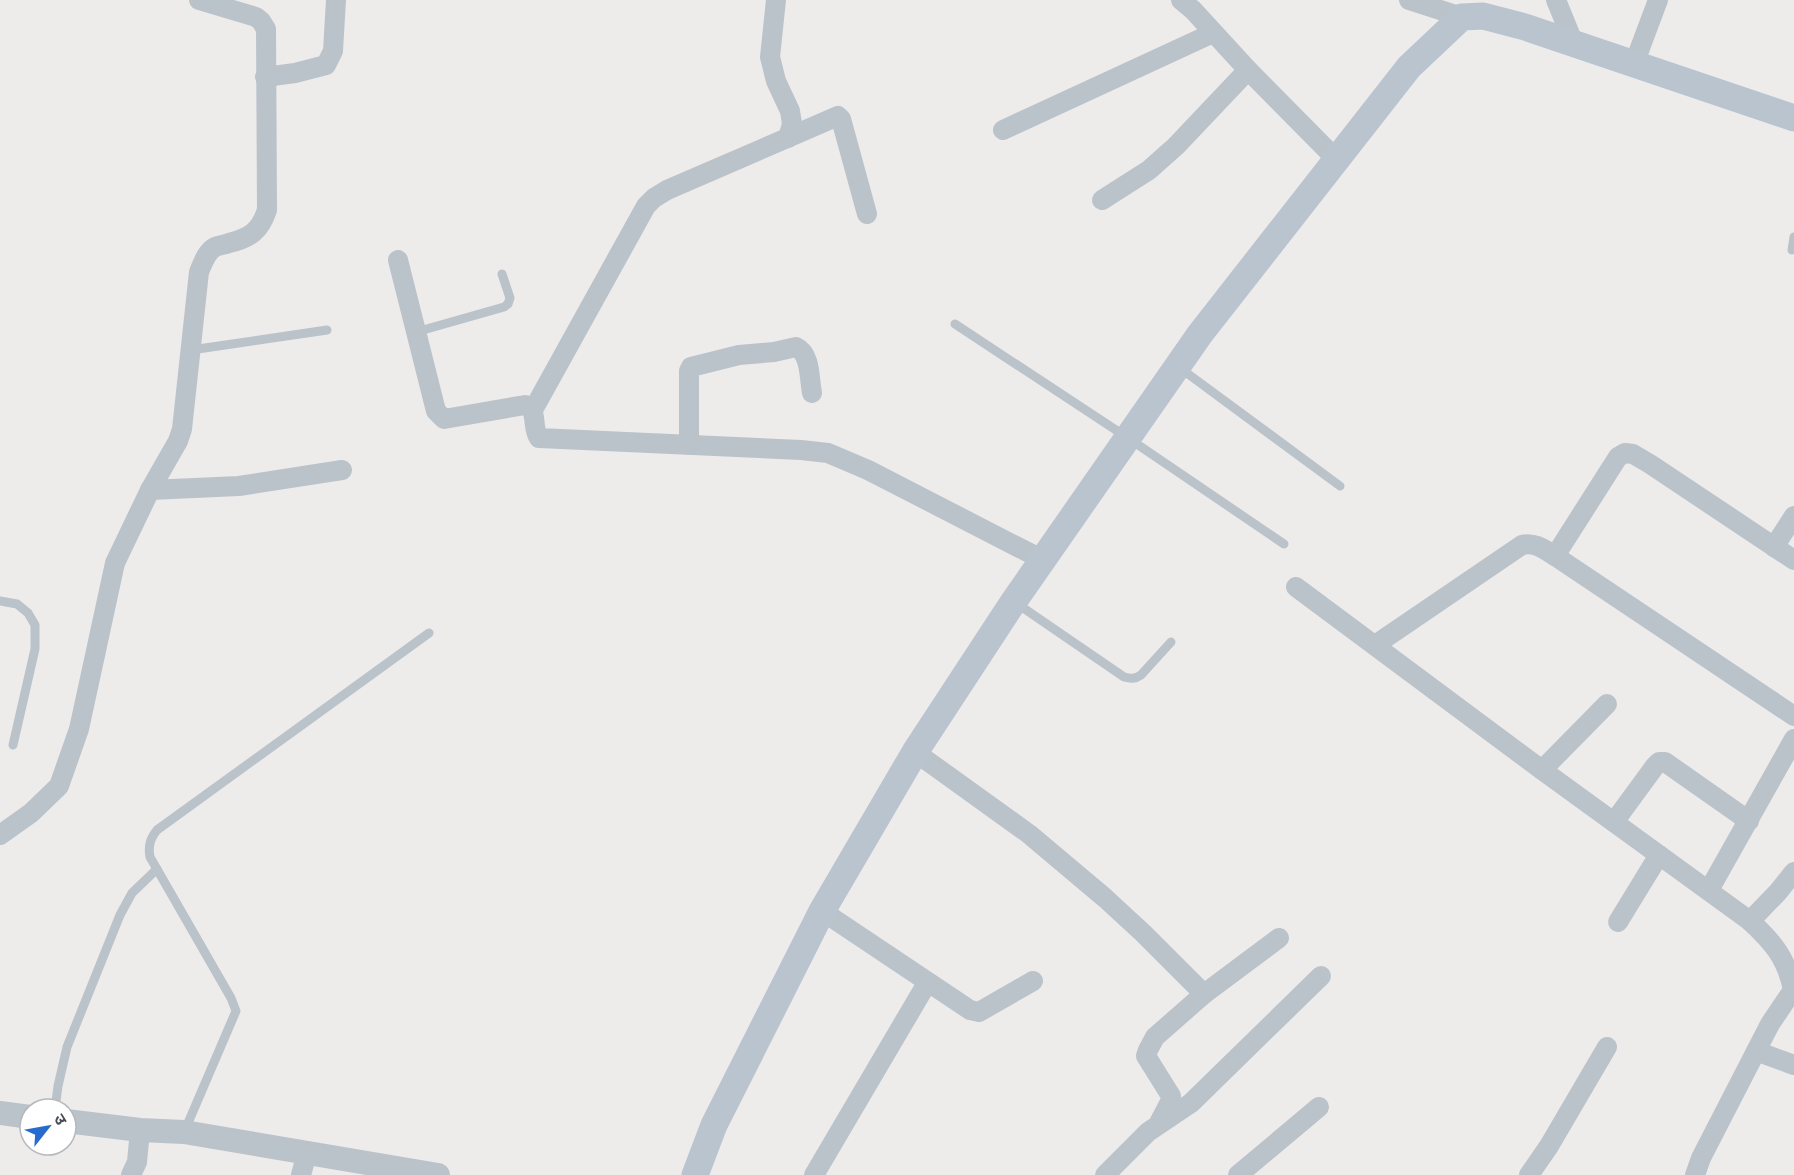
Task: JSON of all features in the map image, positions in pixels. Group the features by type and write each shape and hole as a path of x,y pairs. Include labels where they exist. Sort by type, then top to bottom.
{"main road":[{"path":"695,1175 714,1125 822,911 915,752 1014,601 1200,334 1408,67 1462,17 1483,16 1525,27 1794,118"}],"street":[{"path":"0,835 31,813 59,786 79,729 115,563 182,429 199,272 203,261 215,247 243,240 252,234 264,221 267,210 266,29 256,17 199,0"},
{"path":"265,77 295,73 326,65 333,51 336,0"},
{"path":"776,0 770,57 776,81 790,111 792,124 788,138"},
{"path":"1182,0 1336,159"},
{"path":"1409,0 1462,17"},
{"path":"1556,0 1574,44"},
{"path":"1634,64 1658,0"},
{"path":"1003,130 1213,33"},
{"path":"1102,200 1149,170 1176,146 1248,70"},
{"path":"867,214 841,119 838,116 667,190 654,198 645,206 533,410 534,430 539,438 828,453 868,470 1043,560"},
{"path":"398,260 436,411 444,419 525,405 533,410"},
{"path":"689,445 691,367 738,355 774,352 796,347 803,352 806,359 812,393"},
{"path":"1555,556 1618,457 1625,453 1633,454 1650,464 1794,560"},
{"path":"150,490 239,486 342,470"},
{"path":"1774,547 1794,516"},
{"path":"1375,645 1528,543 1537,545 1555,556 1794,716"},
{"path":"1296,587 1750,921 1768,938 1782,957 1790,974 1793,990 1755,1051 1701,1158 1695,1175"},
{"path":"1542,770 1607,704"},
{"path":"1709,890 1794,739"},
{"path":"915,752 1029,834 1128,919 1204,994"},
{"path":"1614,822 1659,762 1665,762 1749,821"},
{"path":"1617,922 1659,855"},
{"path":"1750,921 1794,872"},
{"path":"822,911 970,1010 979,1012 1033,981"},
{"path":"1159,1123 1171,1096 1146,1056 1155,1037 1204,994 1279,938"},
{"path":"1105,1175 1159,1123 1191,1103 1321,976"},
{"path":"814,1175 927,983"},
{"path":"1529,1175 1549,1146 1607,1047"},
{"path":"1755,1051 1794,1065"},
{"path":"1238,1175 1319,1107"},
{"path":"0,1113 18,1115"},
{"path":"78,1122 140,1130 184,1132 304,1164 438,1175"},
{"path":"130,1175 137,1162 140,1130"}],"lane":[{"path":"1792,250 1794,237"},
{"path":"416,332 504,307 510,298 502,274"},
{"path":"955,324 1284,544"},
{"path":"191,350 327,330"},
{"path":"1178,366 1340,486"},
{"path":"0,601 17,604 28,613 35,625 35,649 13,745"},
{"path":"1014,601 1124,677 1136,678 1141,675 1171,642"},
{"path":"184,1132 236,1011 231,998 150,857 148,848 151,837 157,830 429,633"},
{"path":"57,1097 67,1047 120,915 132,893 157,869"}]}
